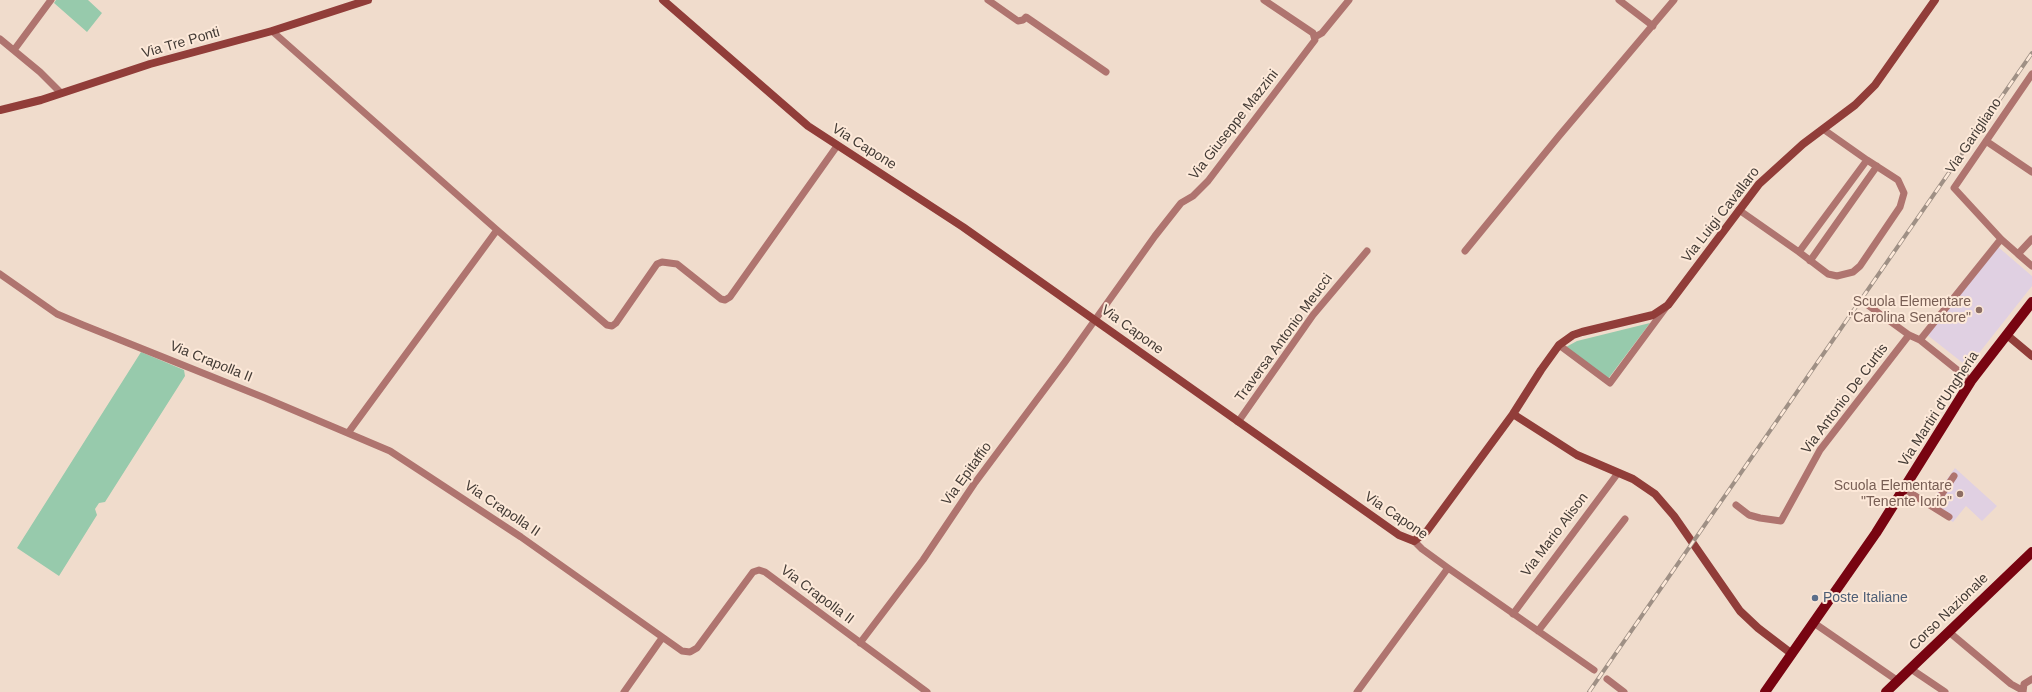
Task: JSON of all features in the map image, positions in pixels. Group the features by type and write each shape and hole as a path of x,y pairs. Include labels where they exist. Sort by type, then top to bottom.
{"main road":[{"name":"Via Martiri d'Ungheria","path":"1764,692 1814,623 1904,490 1971,381 2032,302"},
{"name":"Corso Nazionale","path":"1886,692 2030,557"}],"street":[{"path":"14,50 51,0"},
{"name":"Via Tre Ponti","path":"0,110 41,100 150,64 272,31 368,0"},
{"name":"Via Capone","path":"663,0 798,118 837,146 940,211 1399,535 1414,541 1422,549 1448,568 1594,670"},
{"path":"988,0 1018,21 1023,20 1026,17 1106,72"},
{"path":"1264,0 1315,37"},
{"name":"Via Giuseppe Mazzini","path":"1096,320 1173,212 1181,202 1193,196 1208,181 1315,40 1315,37 1322,33 1349,0"},
{"path":"1619,0 1653,26"},
{"path":"1465,251 1559,136 1674,0"},
{"name":"Via Luigi Cavallaro","path":"1414,541 1427,531 1513,414 1559,345 1573,335 1653,315 1668,305 1739,210 1767,177 1823,129 1855,105 1875,85 1935,0"},
{"path":"272,31 607,325 612,326 616,323 658,264 662,262 677,264 721,299 726,300 730,297 837,146"},
{"path":"0,39 40,72 61,93"},
{"name":"Via Garigliano","path":"2001,239 1954,188 1986,141 2029,86 2032,74"},
{"path":"1739,210 1828,274 1837,276 1849,274 1860,266 1903,201 1902,186 1898,180 1823,129"},
{"path":"1986,141 2032,172"},
{"path":"1799,252 1867,160"},
{"path":"1810,261 1877,166"},
{"path":"348,433 497,230"},
{"path":"1920,340 2001,239 2032,266"},
{"path":"2018,254 2032,239"},
{"name":"Traversa Antonio Meucci","path":"1238,422 1314,315 1367,252"},
{"name":"Via Crapolla II","path":"0,274 52,310 76,322 390,451 521,536 682,651 690,652 697,648 753,572 759,570 764,572 927,692"},
{"path":"1559,345 1610,383 1668,305"},
{"path":"1869,306 1909,335 1920,340 1971,381"},
{"name":"Via Epitaffio","path":"860,643 923,560 974,484 1096,320"},
{"name":"Via Antonio De Curtis","path":"1736,505 1749,515 1782,521 1820,450 1909,335"},
{"path":"2007,335 2032,356"},
{"path":"1513,414 1577,456 1632,479 1655,494 1668,508 1746,618 1792,654"},
{"name":"Via Mario Alison","path":"1513,614 1618,473"},
{"path":"1933,507 1954,476"},
{"path":"1904,490 1949,517"},
{"path":"1538,631 1624,519"},
{"path":"1357,692 1448,568"},
{"path":"1814,623 1898,681"},
{"path":"1949,632 2011,684 2023,691 2026,681 2032,679"},
{"path":"624,692 662,638"},
{"path":"1911,669 1945,692"},
{"path":"1607,679 1624,692"}],"shaded area":[{"name":"Scuola Elementare \"Carolina Senatore\"","path":"1997,246 2032,276 2032,286 1968,367 1926,334"},
{"name":"Scuola Elementare \"Tenente Iorio\"","path":"1955,468 1997,506 1982,521 1966,506 1953,522 1911,497 1930,503"}],"green space":[{"path":"56,0 88,0 102,13 87,32 54,3"},
{"path":"1650,323 1608,379 1566,347 1577,341"},
{"path":"141,352 184,370 185,376 105,502 99,503 95,509 97,515 59,576 17,548"}],"railway":[{"path":"1589,692 2032,53"}],"place":[{"name":"Scuola Elementare \"Carolina Senatore\"","path":"1979,310"},
{"name":"Scuola Elementare \"Tenente Iorio\"","path":"1960,494"},
{"name":"Poste Italiane","path":"1815,598"}]}
